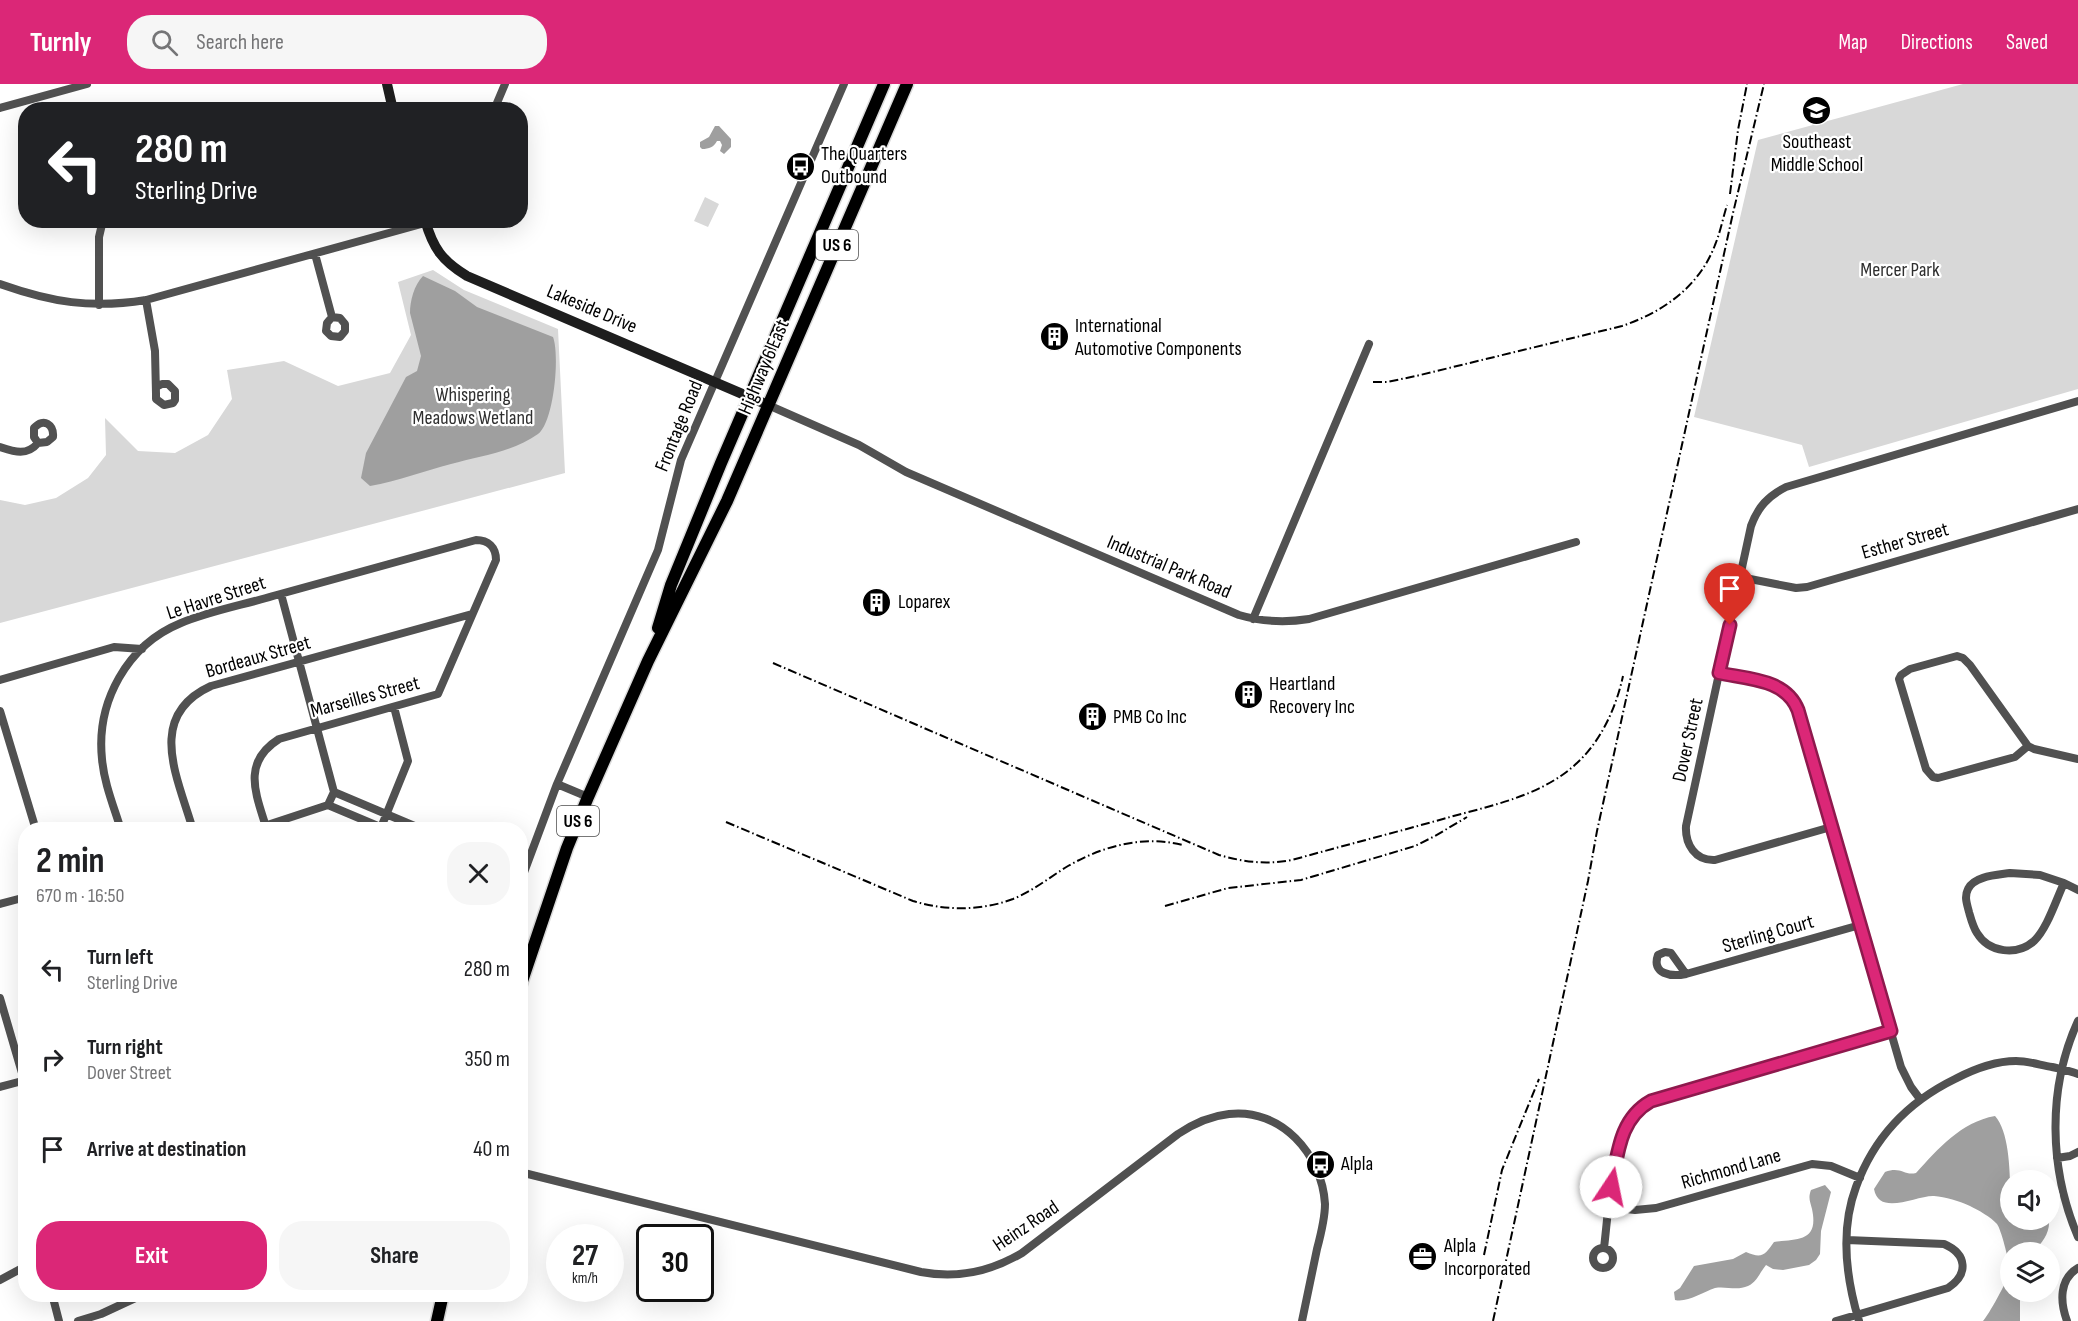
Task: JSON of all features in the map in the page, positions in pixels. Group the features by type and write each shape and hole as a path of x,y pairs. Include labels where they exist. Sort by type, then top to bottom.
{"main road":[{"name":"Highway 6 East","path":"648,661 671,585 884,84"},
{"name":"Highway 6 East","path":"528,963 563,858 588,797 648,661 727,501 907,84"},
{"path":"437,1321 441,1302"}],"street":[{"path":"22,102 87,84"},
{"path":"387,84 391,102"},
{"path":"497,102 505,84"},
{"name":"Frontage Road","path":"528,857 557,784 658,550 681,460 844,84"},
{"path":"0,108 18,103"},
{"path":"99,305 99,237 101,228"},
{"path":"0,284 56,301 99,305 146,300 404,228"},
{"name":"Lakeside Drive","path":"427,228 436,250 455,269 467,276 768,405"},
{"path":"315,254 333,317"},
{"path":"146,300 155,351 156,387"},
{"path":"1253,619 1370,344"},
{"name":"Dover Street","path":"1831,827 1715,860 1705,859 1692,850 1687,838 1686,826 1754,517 1763,503 1777,491 1786,487 2078,401"},
{"name":"Industrial Park Road","path":"768,405 860,445 906,472 1253,619 1277,622 1309,619 1576,542"},
{"path":"0,447 24,453 30,451 38,443"},
{"name":"Esther Street","path":"1740,577 1796,588 1807,587 2078,509"},
{"name":"Le Havre Street","path":"119,822 102,759 102,730 108,701 117,680 132,658 162,633 181,623 476,540 487,542 492,546"},
{"name":"Marseilles Street","path":"265,822 254,783 255,769 260,756 271,744 279,739 438,694 496,560 492,546"},
{"path":"281,594 334,792 328,805"},
{"name":"Bordeaux Street","path":"191,822 171,754 170,737 178,713 194,694 211,686 472,614"},
{"path":"0,680 114,647 142,649"},
{"path":"2028,746 2015,757 1938,778 1933,777 1926,769 1922,758 1900,686 1901,675 1910,669 1951,657 1963,658 2028,746 2078,759"},
{"path":"1719,673 1777,686 1795,701 1905,1078 1920,1099"},
{"path":"384,822 408,761 394,707"},
{"path":"0,711 34,822"},
{"path":"557,784 588,797"},
{"path":"334,792 405,822"},
{"path":"280,822 328,805 366,822"},
{"path":"2064,884 2041,933 2029,944 2015,950 2005,951 1990,946 1978,935 1966,901 1968,889 1976,881 1995,875 2025,873 2040,875 2064,884 2078,890"},
{"path":"0,904 18,899"},
{"name":"Sterling Court","path":"1686,974 1860,925"},
{"path":"0,998 18,1057"},
{"path":"2078,1021 2062,1069 2055,1114 2057,1158 2066,1206 2078,1237"},
{"path":"1604,1248 1622,1134 1632,1116 1645,1104 1662,1097 1891,1031"},
{"path":"1858,1318 1848,1276 1847,1240 1851,1203 1872,1154 1890,1127 1920,1099 1962,1075 1987,1065 2001,1062 2029,1062 2078,1074"},
{"path":"0,1087 18,1082"},
{"name":"Heinz Road","path":"528,1174 921,1272 938,1275 965,1275 994,1267 1022,1253 1191,1126 1230,1113 1251,1115 1272,1121 1294,1137 1310,1154 1320,1177 1324,1200 1324,1220 1302,1321"},
{"path":"2057,1158 2078,1152"},
{"name":"Richmond Lane","path":"1609,1207 1635,1210 1656,1208 1812,1164 1831,1166 1860,1178"},
{"path":"1836,1321 1858,1318 1948,1288 1959,1278 1963,1266 1957,1252 1944,1244 1847,1240"},
{"path":"2067,1321 2064,1285 2071,1273 2078,1269"},
{"path":"0,1280 18,1270"},
{"path":"53,1302 59,1321"},
{"path":"78,1321 101,1314 127,1302"}],"green space":[{"name":"Mercer Park","path":"1963,84 2078,84 2078,389 1809,467 1802,445 1694,417 1758,140"},
{"path":"705,197 719,204 708,227 694,221"},
{"name":"Whispering Meadows Wetland","path":"433,270 464,290 558,329 565,473 0,623 0,500 25,505 56,498 88,478 106,455 105,418 138,451 175,453 208,435 232,399 227,370 284,361 338,386 390,373 411,335 398,282"}],"shaded area":[{"path":"715,126 719,126 731,139 731,147 724,154 720,151 722,145 720,141 709,148 700,147 700,142 709,137"},
{"path":"423,276 455,291 477,307 553,337 556,372 552,403 544,427 538,434 518,445 496,453 370,486 361,478 366,453 406,377 417,371 421,356 410,313 413,293"},
{"path":"1995,1116 2001,1125 2008,1151 2009,1170 2000,1170 2000,1230 2048,1230 2042,1242 2004,1242 1999,1227 1994,1221 1962,1202 1934,1196 1891,1203 1883,1202 1877,1197 1874,1189 1885,1172 1899,1170 1916,1173 1951,1138 1971,1124"},
{"path":"1825,1185 1831,1192 1821,1231 1820,1254 1816,1260 1809,1265 1783,1270 1773,1269 1766,1265 1748,1286 1715,1288 1690,1299 1675,1300 1674,1292 1680,1288 1694,1266 1733,1259 1746,1252 1760,1255 1774,1242 1805,1237 1812,1228 1811,1190"},
{"path":"2000,1294 2000,1302 2020,1302 2020,1321 1983,1321"}],"railway":[{"path":"1730,194 1738,130 1747,84"},
{"path":"1493,1321 1597,831 1733,213 1764,84"},
{"path":"1373,382 1387,382 1416,376 1622,326 1652,313 1678,296 1699,273 1715,245 1727,205"},
{"path":"773,663 1219,855 1264,862 1292,860 1478,810 1513,799 1547,784 1563,775 1593,745 1612,712 1623,676"},
{"path":"1165,906 1228,888 1301,880 1415,846 1467,817"},
{"path":"726,822 913,901 951,908 976,908 1013,899 1081,859 1109,848 1153,841 1183,845"},
{"path":"1484,1255 1502,1170 1539,1079"}],"place":[{"name":"Southeast Middle School","path":"1817,111"},
{"name":"The Quarters Outbound","path":"800,166"},
{"name":"International Automotive Components","path":"1054,337"},
{"name":"Loparex","path":"877,602"},
{"name":"Heartland Recovery Inc","path":"1248,695"},
{"name":"PMB Co Inc","path":"1092,717"},
{"name":"Alpla","path":"1320,1164"},
{"name":"Alpla Incorporated","path":"1423,1257"}],"route":[{"path":"1611,1187 1622,1134 1632,1116 1645,1104 1662,1097 1891,1031 1795,701 1783,689 1769,683 1719,673 1730,625"}]}
